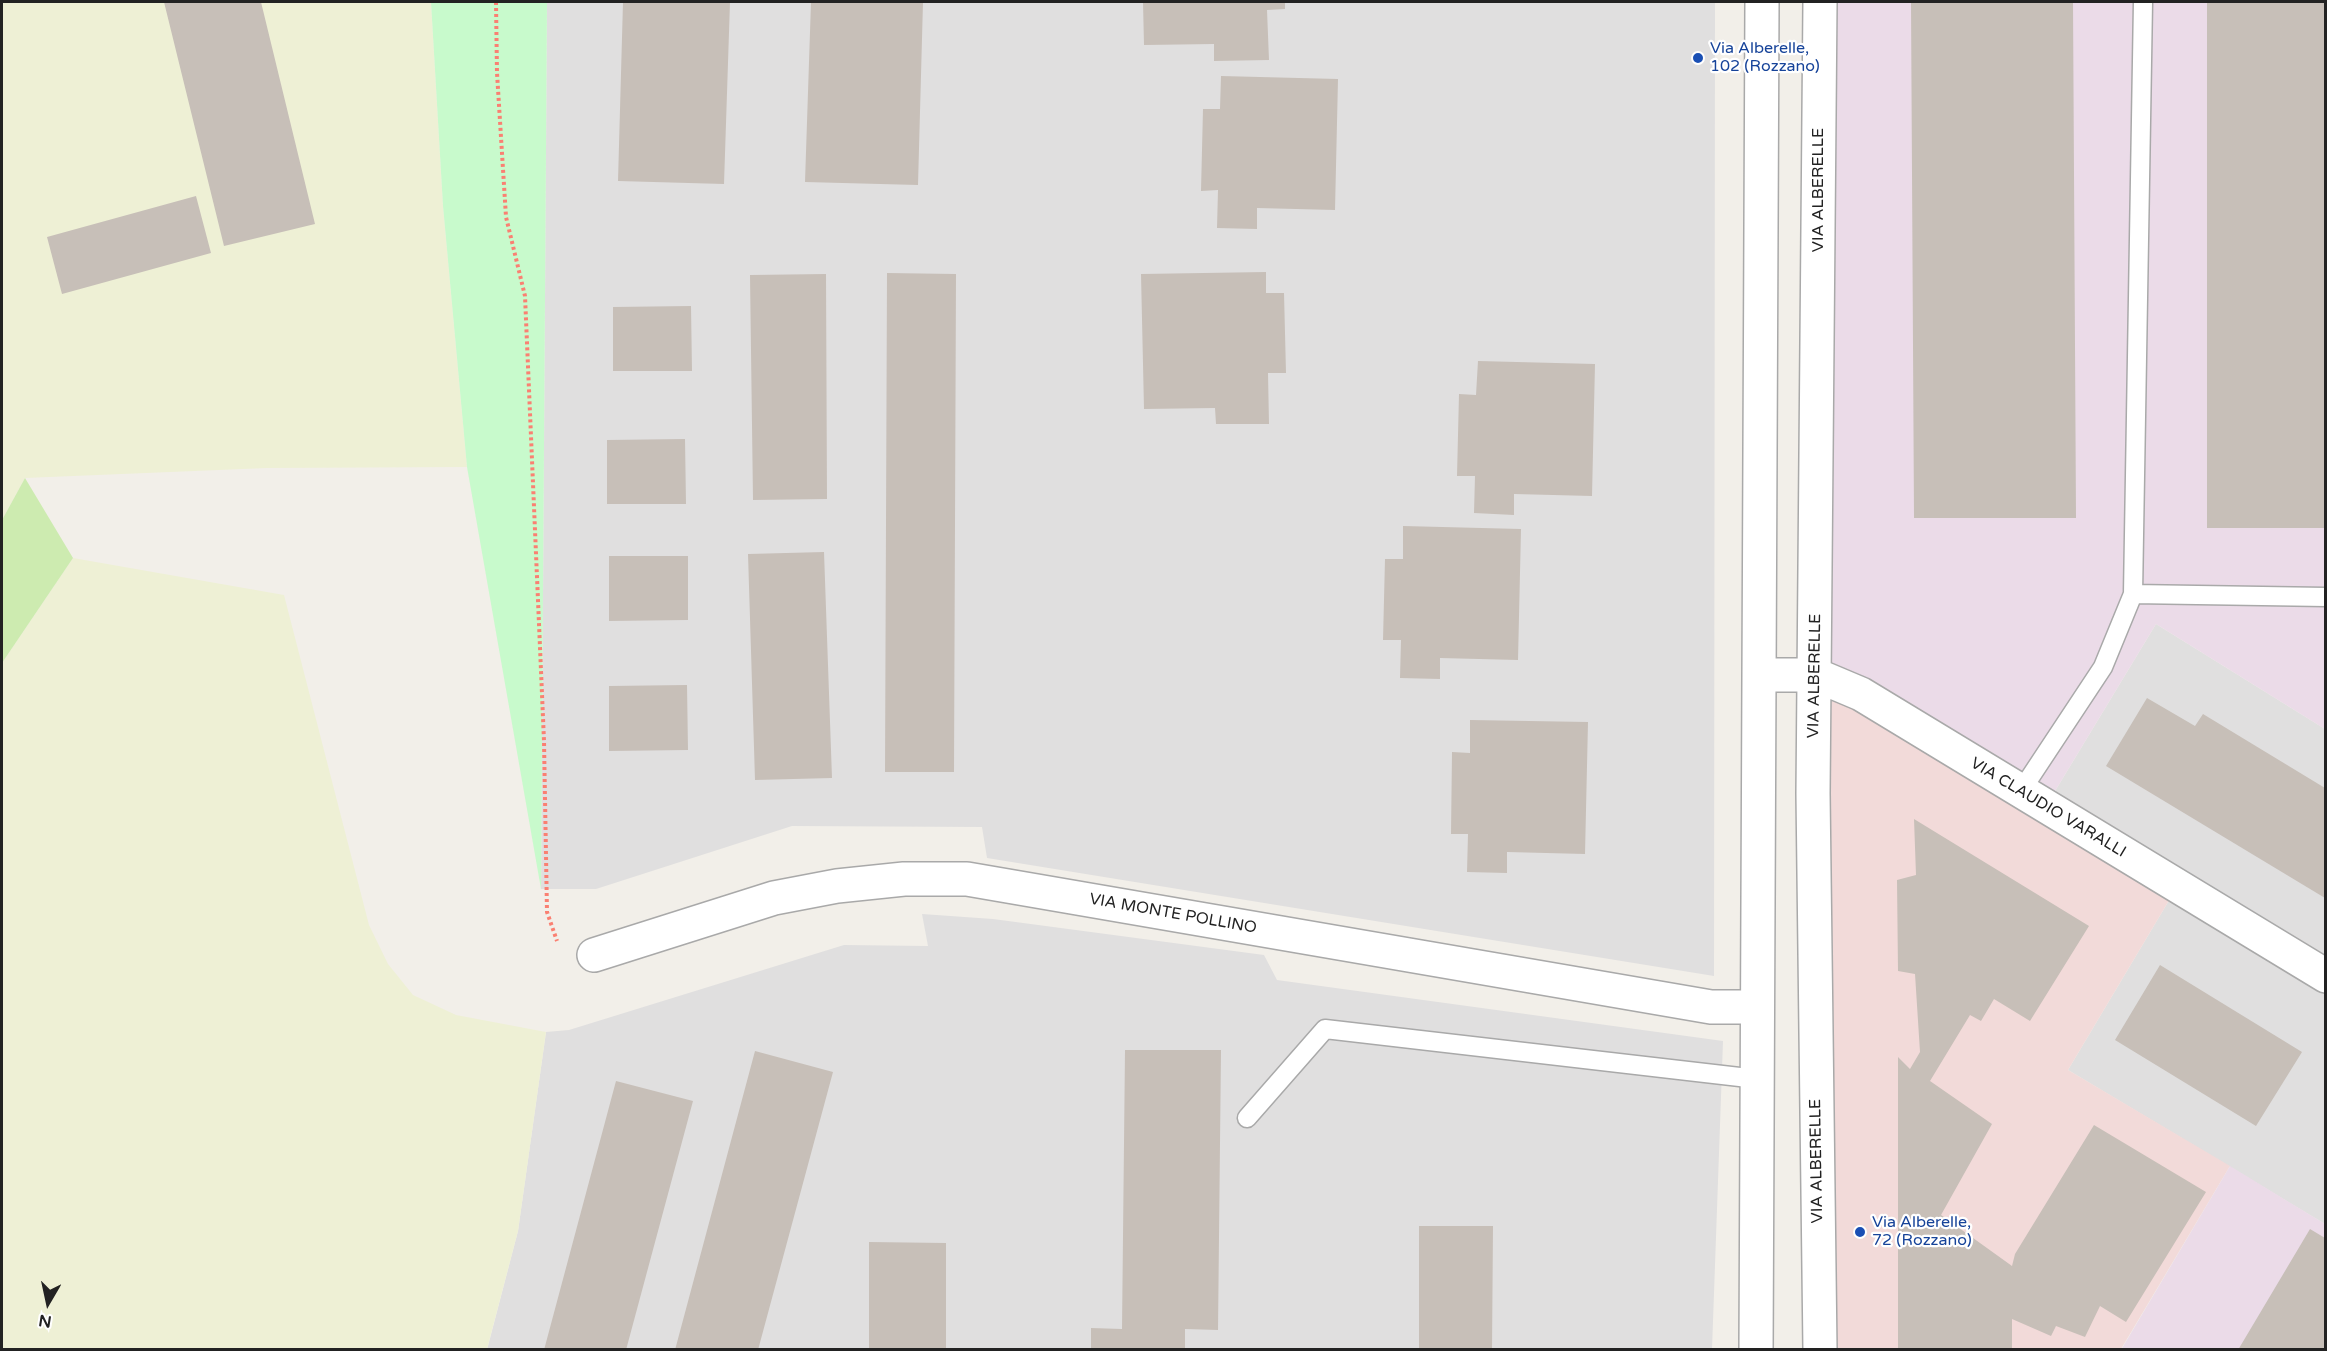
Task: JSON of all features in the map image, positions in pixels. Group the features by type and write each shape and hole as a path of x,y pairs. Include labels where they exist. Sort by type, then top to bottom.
{"street":[{"path":"1756,1350 1762,2"},
{"name":"VIA ALBERELLE","path":"1820,2 1816,675 1813,794 1820,1350"},
{"name":"VIA CLAUDIO VARALLI","path":"1759,675 1816,675 1860,694 2325,976"},
{"name":"VIA MONTE POLLINO","path":"594,955 774,898 837,886 893,880 967,879 1711,1007 1757,1007"}],"lane":[{"path":"2020,791 2103,667 2133,594 2143,2"},
{"path":"2133,594 2325,597"},
{"path":"1247,1118 1325,1029 1757,1078"}],"path":[{"path":"496,2 497,73 506,217 525,296 544,741 547,912 556,940 594,955"}],"shaded area":[{"path":"547,2 1715,2 1714,976 987,858 982,827 792,826 596,889 541,889"},
{"path":"1820,2 2325,2 2325,729 2156,624 2046,806 1816,675"},
{"path":"2156,624 2325,729 2325,1224 2068,1070 2177,887 2046,806"},
{"path":"1816,675 2177,887 2068,1070 2230,1166 2121,1349 1820,1349"},
{"path":"922,914 993,919 1264,955 1277,980 1723,1041 1712,1349 487,1350 518,1231 546,1032 569,1030 844,945 928,946"},
{"path":"2230,1166 2325,1224 2325,1349 2121,1350"}],"green space":[{"path":"2,2 431,2 443,206 467,467 267,468 25,478 2,520"},
{"path":"431,2 547,2 541,889 467,467 443,206"},
{"path":"25,478 73,558 2,663 2,520"},
{"path":"73,558 284,595 369,925 388,964 413,995 456,1015 546,1032 518,1231 487,1349 2,1350 2,663"}],"building":[{"path":"164,2 261,2 315,224 224,246"},
{"path":"623,2 730,2 724,184 618,181"},
{"path":"811,2 923,2 918,185 805,182"},
{"path":"1143,2 1285,2 1285,9 1267,10 1269,60 1214,61 1214,44 1144,45"},
{"path":"1911,2 2073,2 2076,518 1914,518"},
{"path":"2207,2 2325,2 2325,528 2207,528"},
{"path":"1221,76 1338,79 1335,210 1257,208 1257,229 1217,228 1218,190 1201,191 1203,109 1220,109"},
{"path":"196,196 211,253 62,294 47,237"},
{"path":"1266,272 1266,293 1284,293 1286,373 1268,373 1269,424 1216,424 1215,408 1144,409 1141,274"},
{"path":"887,273 956,274 954,772 885,772"},
{"path":"826,274 827,499 753,500 750,275"},
{"path":"691,306 692,371 613,371 613,307"},
{"path":"1478,361 1595,364 1592,496 1514,494 1514,515 1474,513 1475,476 1457,476 1459,394 1476,395"},
{"path":"685,439 686,504 607,504 607,440"},
{"path":"1403,526 1521,529 1518,660 1440,658 1440,679 1400,678 1401,640 1383,640 1385,559 1403,559"},
{"path":"824,552 832,778 755,780 748,554"},
{"path":"609,556 688,556 688,620 609,621"},
{"path":"687,685 688,750 609,751 609,686"},
{"path":"2147,698 2195,726 2203,714 2325,788 2325,898 2106,766"},
{"path":"1470,720 1588,722 1585,854 1507,852 1507,873 1467,872 1468,834 1451,834 1452,752 1470,753"},
{"path":"1914,819 2089,926 2030,1021 1994,999 1981,1021 1970,1015 1930,1081 1992,1124 1941,1215 2012,1266 2015,1254 2094,1125 2206,1192 2126,1322 2100,1306 2085,1337 2056,1326 2051,1336 2012,1319 2012,1350 1898,1350 1898,1057 1910,1069 1920,1052 1915,974 1898,971 1897,880 1916,875"},
{"path":"2160,965 2302,1052 2256,1126 2115,1040"},
{"path":"1125,1050 1221,1050 1218,1330 1185,1329 1185,1350 1091,1350 1091,1328 1122,1329"},
{"path":"755,1051 833,1072 758,1350 675,1350"},
{"path":"616,1081 693,1101 626,1350 544,1350"},
{"path":"1419,1226 1493,1226 1492,1350 1419,1350"},
{"path":"2310,1229 2325,1238 2325,1350 2238,1350"},
{"path":"869,1242 946,1243 946,1350 869,1350"}],"place":[{"name":"Via Alberelle, 102 (Rozzano)","path":"1698,58"},
{"name":"Via Alberelle, 72 (Rozzano)","path":"1860,1232"}]}
